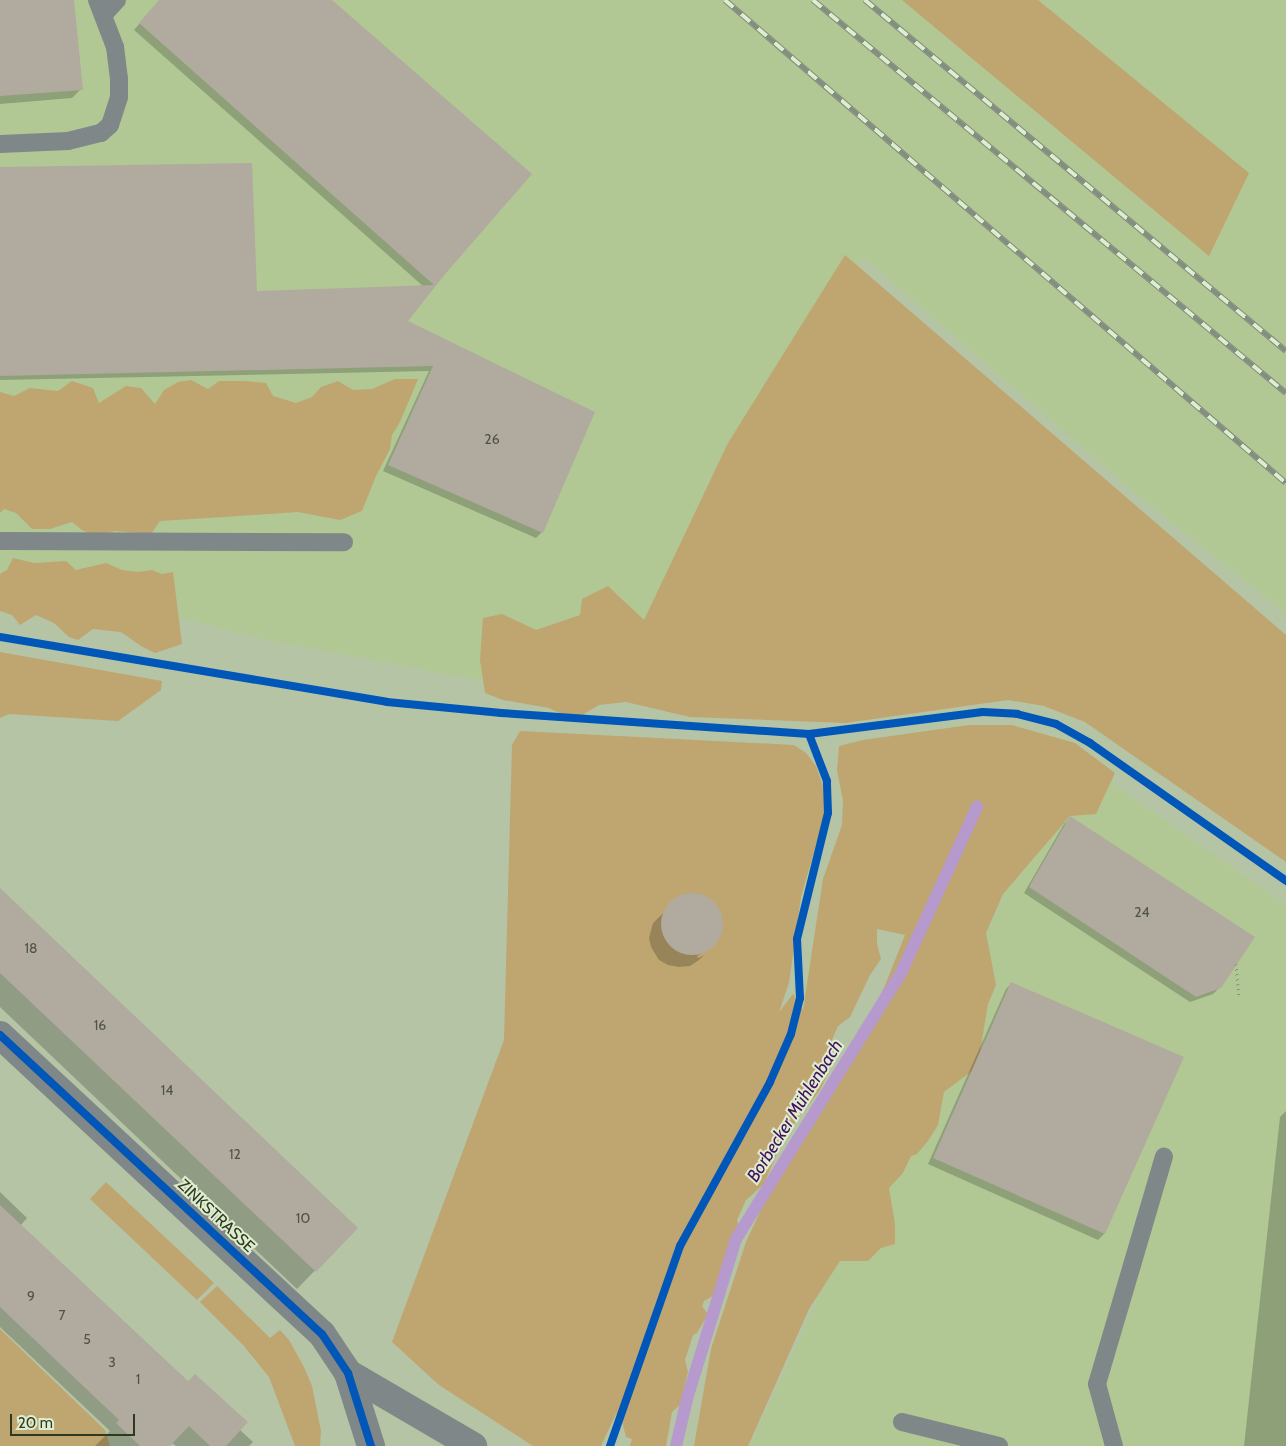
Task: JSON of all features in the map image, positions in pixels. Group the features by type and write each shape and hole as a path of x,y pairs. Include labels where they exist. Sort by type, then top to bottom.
{"street":[{"name":"ZINKSTRASSE","path":"0,1035 322,1334 348,1373 371,1446"},
{"name":"ZINKSTRASSE","path":"348,1373 473,1446"}],"lane":[{"path":"0,144 77,140 101,132 110,124 119,97 119,79 115,47 100,7 117,0"},
{"path":"0,541 344,542"},
{"path":"1114,1446 1097,1384 1164,1157"},
{"path":"902,1422 999,1446"}],"path":[{"path":"610,1446 680,1246 770,1082 791,1034 800,998 797,939 828,814 827,781 809,734"},
{"path":"1236,964 1239,996"}],"shaded area":[{"path":"0,0 1286,0 1286,614 1138,496 863,257 816,357 636,681 493,683 271,641 126,604 0,588"},
{"path":"902,0 1038,0 1249,173 1209,256"},
{"path":"845,255 1286,635 1286,862 1085,722 1044,706 1008,700 845,723 690,717 626,702 599,705 574,720 549,708 503,700 485,693 480,660 483,618 502,614 536,630 580,615 582,599 608,586 644,620 728,443"},
{"path":"395,379 418,379 400,422 392,435 390,449 376,476 362,511 340,520 298,512 160,521 151,534 115,531 96,536 82,530 72,522 50,529 32,529 16,513 4,509 0,513 0,392 14,396 30,388 58,391 72,381 93,388 99,403 126,386 141,388 155,404 164,390 178,382 191,380 208,389 219,381 244,381 266,383 273,396 296,403 312,397 321,387 338,381 353,390 372,389"},
{"path":"13,558 34,563 66,561 76,570 106,563 122,570 138,572 152,570 162,574 173,572 182,644 155,653 121,632 93,629 78,640 69,637 54,623 36,615 20,625 12,615 0,611 0,574 7,570"},
{"path":"0,652 162,681 161,690 118,721 9,714 0,718"},
{"path":"969,725 1012,725 1075,743 1115,773 1096,814 1070,816 1003,894 986,933 996,985 988,1004 980,1052 972,1071 944,1092 938,1125 917,1154 911,1156 903,1173 889,1188 895,1224 895,1244 881,1248 868,1261 840,1261 809,1309 748,1446 694,1446 711,1349 746,1242 766,1199 812,1123 884,988 905,935 877,929 877,944 881,959 870,975 850,1017 838,1026 826,1053 828,1073 820,1090 784,1137 764,1184 746,1200 737,1220 741,1231 735,1261 716,1294 704,1301 702,1306 708,1314 697,1333 693,1335 685,1360 688,1372 680,1405 672,1412 666,1446 630,1446 632,1439 626,1437 621,1417 616,1414 601,1446 533,1446 439,1385 392,1342 504,1040 512,745 520,731 794,745 806,753 816,766 823,786 825,814 801,897 789,983 779,1012 793,994 803,1010 823,879 842,825 843,801 837,770 839,746 863,740"},
{"path":"1069,753 1286,905 1286,1446 750,1446"},
{"path":"106,1182 214,1283 197,1300 90,1199"},
{"path":"217,1286 270,1338 280,1330 289,1340 312,1386 321,1431 320,1446 295,1446 269,1377 243,1345 200,1302"},
{"path":"0,1329 105,1430 110,1446 0,1446"}],"building":[{"path":"0,0 74,0 83,90 0,96"},
{"path":"159,0 332,0 532,174 446,273 408,321 595,412 543,533 388,465 433,366 0,376 0,167 252,163 257,291 434,285 139,23"},
{"path":"1070,816 1255,937 1221,988 1196,997 1029,887"},
{"path":"0,888 358,1228 316,1272 0,973"},
{"path":"686,893 698,893 714,902 721,912 723,924 721,936 714,946 698,955 686,955 675,950 666,941 661,930 661,918 666,907 675,898"},
{"path":"1011,982 1184,1057 1105,1234 933,1158"},
{"path":"0,1205 188,1381 195,1374 248,1422 226,1446 210,1446 189,1426 170,1446 140,1446 116,1423 119,1420 0,1307"}],"waterway":[{"name":"Borbecker Mühlenbach","path":"676,1446 687,1399 736,1239 901,973 977,807"}],"railway":[{"path":"725,0 1286,483"},
{"path":"813,0 1286,393"},
{"path":"865,0 1286,351"}],"cycle path":[{"path":"0,637 387,702 501,713 809,734 983,712 1017,714 1056,724 1090,743 1286,881"},
{"path":"610,1446 680,1246 770,1082 791,1034 800,998 797,939 828,813 827,781 809,734"},
{"path":"0,1035 322,1334 348,1373 371,1446"}]}
